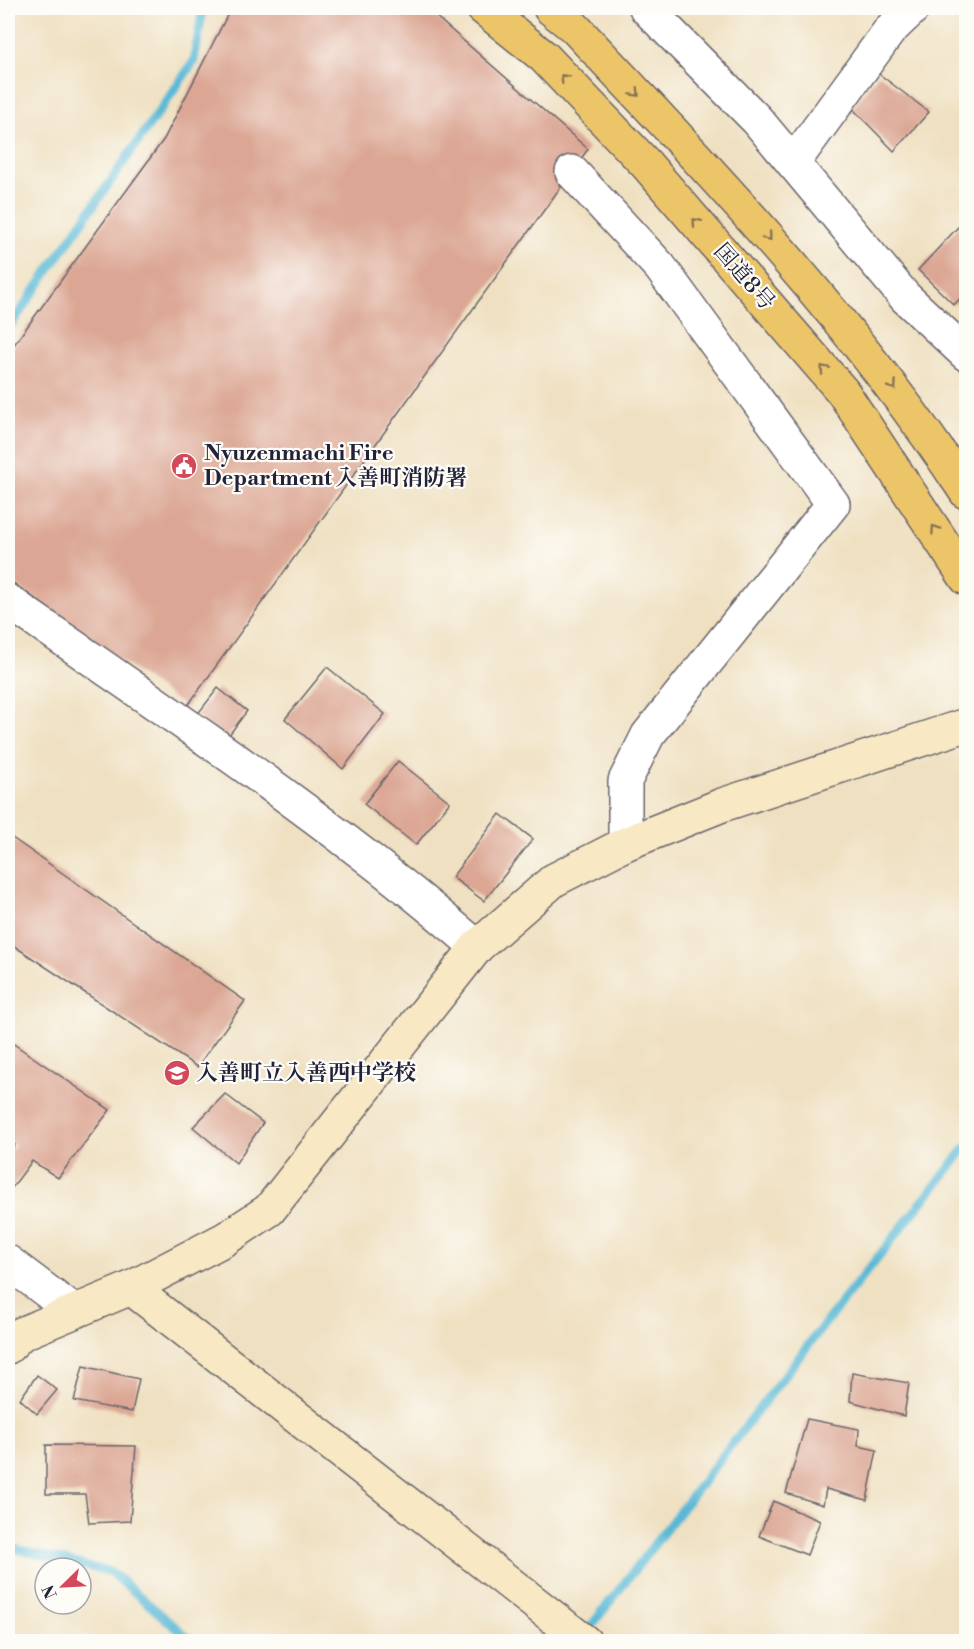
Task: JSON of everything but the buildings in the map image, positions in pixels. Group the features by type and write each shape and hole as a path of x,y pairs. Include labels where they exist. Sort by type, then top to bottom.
{"highway":[{"name":"国道8号","path":"483,8 544,57 646,164 843,392 966,578"},
{"name":"国道8号","path":"550,8 574,27 736,200 885,375 966,492"}],"street":[{"path":"646,8 757,120 905,297 966,354"},
{"path":"793,163 890,30 913,8"},
{"path":"572,172 660,267 833,504 648,735 625,781 625,844"},
{"path":"8,601 332,830 422,899 477,947"},
{"path":"8,1347 21,1334 132,1288 225,1239 269,1210 477,947 554,880 625,844 722,805 966,725"},
{"path":"8,1262 74,1311"},
{"path":"132,1288 585,1641"}],"waterway":[{"path":"8,329 194,61 203,8"},
{"path":"585,1634 826,1322 966,1147"},
{"path":"8,1547 111,1572 193,1642"}],"place":[{"name":"Nyuzenmachi Fire Department 入善町消防署","path":"184,466"},
{"name":"入善町立入善西中学校","path":"177,1073"}]}
